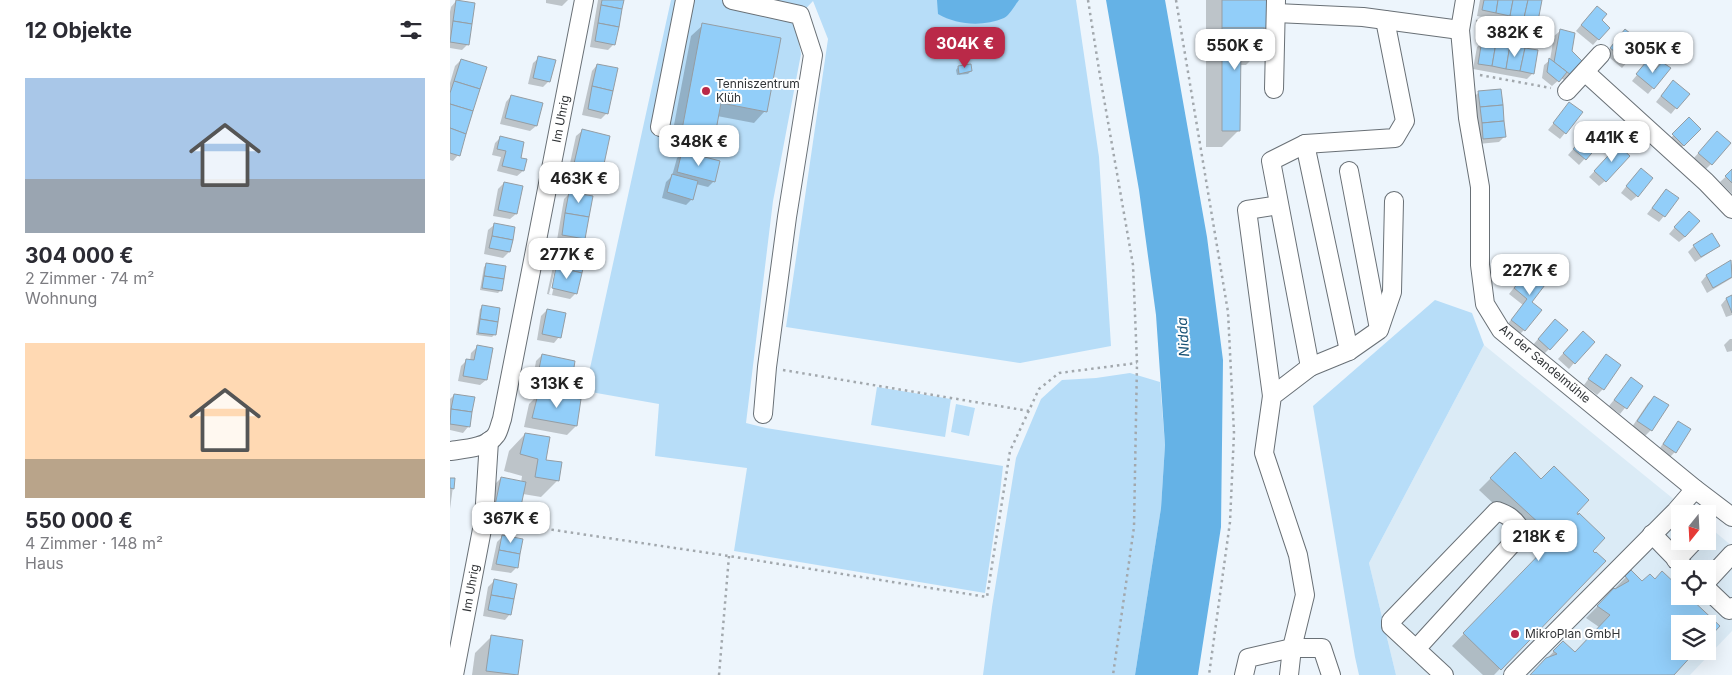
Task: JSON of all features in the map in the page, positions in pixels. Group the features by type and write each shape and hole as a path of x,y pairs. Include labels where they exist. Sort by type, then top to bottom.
{"street":[{"name":"Im Uhrig","path":"454,675 455,648 484,519 489,442 496,435 502,419 584,0"},
{"path":"660,126 685,0"},
{"path":"732,0 800,16 813,55 787,217 767,367 763,414"},
{"name":"An der Sandelmühle","path":"1465,0 1464,71 1468,118 1480,187 1480,265 1485,304 1500,330 1695,490 1732,517"},
{"path":"1274,88 1276,6 1363,8 1385,20 1464,25"},
{"path":"1310,367 1271,162 1305,144 1395,138 1405,121 1385,20"},
{"path":"1567,91 1601,54"},
{"path":"1585,72 1706,182 1732,209"},
{"path":"1305,144 1349,351"},
{"path":"1349,171 1379,330"},
{"path":"1272,396 1310,367 1349,351 1379,330 1392,292 1394,201"},
{"path":"1279,206 1247,210 1272,396 1264,452 1298,555 1305,596 1292,648 1289,675"},
{"path":"450,451 471,448 489,442"},
{"path":"1513,675 1695,490"},
{"path":"1417,648 1520,535 1521,530 1516,522 1506,514 1497,511 1391,621 1391,626 1444,675"},
{"path":"1652,534 1677,560"},
{"path":"1716,571 1732,554"},
{"path":"1716,598 1729,610 1732,607"},
{"path":"1244,675 1248,658 1292,648 1322,648 1331,675"}],"path":[{"path":"1088,0 1133,265 1138,362 1134,527 1113,675"},
{"path":"1176,0 1228,312 1234,434 1230,522 1209,675"},
{"path":"1464,25 1552,32"},
{"path":"1464,71 1567,91"},
{"path":"484,519 987,597 1010,451 1039,389 1059,373 1138,362"},
{"path":"767,367 1029,411"},
{"path":"719,675 730,556"}],"shaded area":[{"path":"671,0 1076,0 1099,157 1111,346 1020,363 786,327 828,39 813,1 795,20 801,54 773,201 746,423 766,428 1003,466 985,593 734,551 747,468 655,456 659,404 585,391"},
{"path":"1435,300 1472,313 1484,345 1369,563 1396,675 1359,675 1313,406"},
{"path":"1484,345 1681,505 1671,505 1671,550 1716,550 1716,533 1732,546 1732,631 1716,648 1716,615 1671,615 1671,660 1704,660 1690,675 1396,675 1369,563"},
{"path":"1130,373 1160,382 1165,445 1161,508 1135,675 983,675 1016,458 1041,399 1062,380"},
{"path":"877,387 951,399 945,437 871,425"},
{"path":"956,404 975,408 969,436 951,432"}],"water":[{"path":"937,0 1019,0 1004,18 988,23 970,24 953,21 938,14"},
{"name":"Nidda","path":"1106,0 1165,0 1207,237 1223,360 1221,527 1198,675 1135,675 1161,508 1165,445 1156,315 1139,190"}],"building":[{"path":"456,0 475,3 472,24 453,21"},
{"path":"602,0 624,0 622,9 601,5"},
{"path":"1222,0 1271,0 1270,28 1222,28"},
{"path":"1484,0 1498,0 1496,13 1482,10"},
{"path":"1498,0 1513,0 1510,16 1496,13"},
{"path":"1513,0 1528,0 1524,18 1510,16"},
{"path":"1528,0 1542,0 1538,21 1524,18"},
{"path":"601,5 622,9 619,27 598,23"},
{"path":"1597,6 1607,14 1602,20 1610,28 1599,40 1581,25"},
{"path":"453,21 472,24 469,45 450,42"},
{"path":"598,23 619,27 615,45 595,41"},
{"path":"702,23 781,38 767,112 721,103 714,141 681,135"},
{"path":"1222,28 1264,28 1264,48 1241,48 1240,131 1222,131"},
{"path":"1560,29 1575,33 1572,51 1584,63 1571,75 1554,62"},
{"path":"1625,29 1637,39 1631,45 1639,51 1629,63 1610,48"},
{"path":"1482,40 1496,43 1492,66 1478,64"},
{"path":"1496,43 1510,45 1506,69 1492,66"},
{"path":"1510,45 1525,48 1520,71 1506,69"},
{"path":"1525,48 1538,50 1534,74 1520,71"},
{"path":"538,56 556,60 550,82 533,78"},
{"path":"1549,58 1567,72 1559,82 1547,72"},
{"path":"461,59 487,67 480,89 454,81"},
{"path":"1646,62 1655,70 1662,62 1671,68 1654,89 1636,74"},
{"path":"597,64 618,68 613,91 592,86"},
{"path":"971,64 972,71 959,74 958,66"},
{"path":"1673,80 1690,94 1677,109 1661,96"},
{"path":"454,81 480,89 473,111 450,104 450,93"},
{"path":"592,86 613,91 608,114 588,109"},
{"path":"1501,89 1503,105 1480,107 1478,91"},
{"path":"511,95 543,103 537,126 505,118"},
{"path":"1569,102 1583,112 1566,134 1553,123"},
{"path":"450,104 473,111 466,134 450,128"},
{"path":"1503,105 1504,121 1482,123 1480,107"},
{"path":"1689,117 1701,129 1684,146 1672,134"},
{"path":"1504,121 1506,137 1483,139 1482,123"},
{"path":"1595,124 1607,135 1586,160 1573,149"},
{"path":"450,128 466,134 460,156 450,153"},
{"path":"582,129 610,136 601,178 572,172"},
{"path":"1717,131 1731,143 1712,165 1698,153"},
{"path":"500,136 524,142 521,158 527,159 524,171 502,166 506,151 497,149"},
{"path":"1618,145 1630,156 1606,182 1594,171"},
{"path":"682,151 720,161 715,182 677,172"},
{"path":"1641,168 1653,178 1638,197 1626,186"},
{"path":"1732,169 1732,183 1725,176"},
{"path":"672,174 698,181 693,200 667,192"},
{"path":"504,182 523,186 517,214 498,210"},
{"path":"1666,189 1679,198 1665,217 1652,208"},
{"path":"569,192 593,196 589,217 565,213"},
{"path":"1689,211 1700,221 1685,237 1674,227"},
{"path":"565,213 589,217 585,239 562,235"},
{"path":"494,223 515,227 513,240 492,236"},
{"path":"1712,233 1720,246 1701,257 1693,245"},
{"path":"492,236 513,240 510,252 489,248"},
{"path":"561,246 587,251 582,273 556,267"},
{"path":"1731,260 1732,277 1713,288 1706,275"},
{"path":"486,263 506,266 504,279 484,276"},
{"path":"1534,263 1551,277 1532,302 1542,310 1525,331 1511,320 1527,299 1514,288"},
{"path":"556,267 582,273 577,294 552,288"},
{"path":"484,276 504,279 502,291 482,288"},
{"path":"1732,295 1732,313 1726,298"},
{"path":"482,305 500,308 498,322 480,319"},
{"path":"547,309 566,313 561,338 542,334"},
{"path":"480,319 498,322 496,335 478,333"},
{"path":"1555,319 1568,330 1550,350 1538,339"},
{"path":"1583,331 1595,342 1575,364 1563,353"},
{"path":"477,345 493,348 487,380 463,376 466,359 474,360"},
{"path":"542,354 575,361 571,386 537,379"},
{"path":"1606,354 1621,365 1604,390 1588,379"},
{"path":"1631,377 1643,386 1627,409 1614,400"},
{"path":"454,394 475,397 472,412 451,409"},
{"path":"538,394 581,399 577,426 532,418"},
{"path":"1654,396 1669,405 1652,431 1637,421"},
{"path":"451,409 472,412 470,427 450,424"},
{"path":"1678,421 1691,429 1676,453 1663,444"},
{"path":"525,433 550,437 546,460 562,462 559,481 535,477 538,459 520,454"},
{"path":"1515,452 1541,479 1554,466 1589,500 1577,513 1605,538 1593,551 1606,561 1501,670 1463,633 1555,538 1490,478"},
{"path":"501,477 526,482 519,516 494,510"},
{"path":"450,478 455,478 454,489 450,488"},
{"path":"502,535 523,539 520,554 499,550"},
{"path":"499,550 520,554 518,568 496,564"},
{"path":"1631,570 1642,581 1650,574 1655,579 1662,571 1671,580 1671,605 1698,605 1708,615 1671,615 1671,660 1688,660 1674,675 1530,675 1546,658 1557,654 1553,651 1563,641 1575,652 1610,615 1597,606 1614,588 1629,581 1625,576"},
{"path":"494,579 517,584 514,599 491,595"},
{"path":"491,595 514,599 511,615 488,610"},
{"path":"1716,622 1720,626 1716,630"},
{"path":"491,635 523,640 518,675 486,671"}],"place":[{"name":"Tenniszentrum Klüh","path":"706,91"},
{"name":"MikroPlan GmbH","path":"1515,634"}]}
